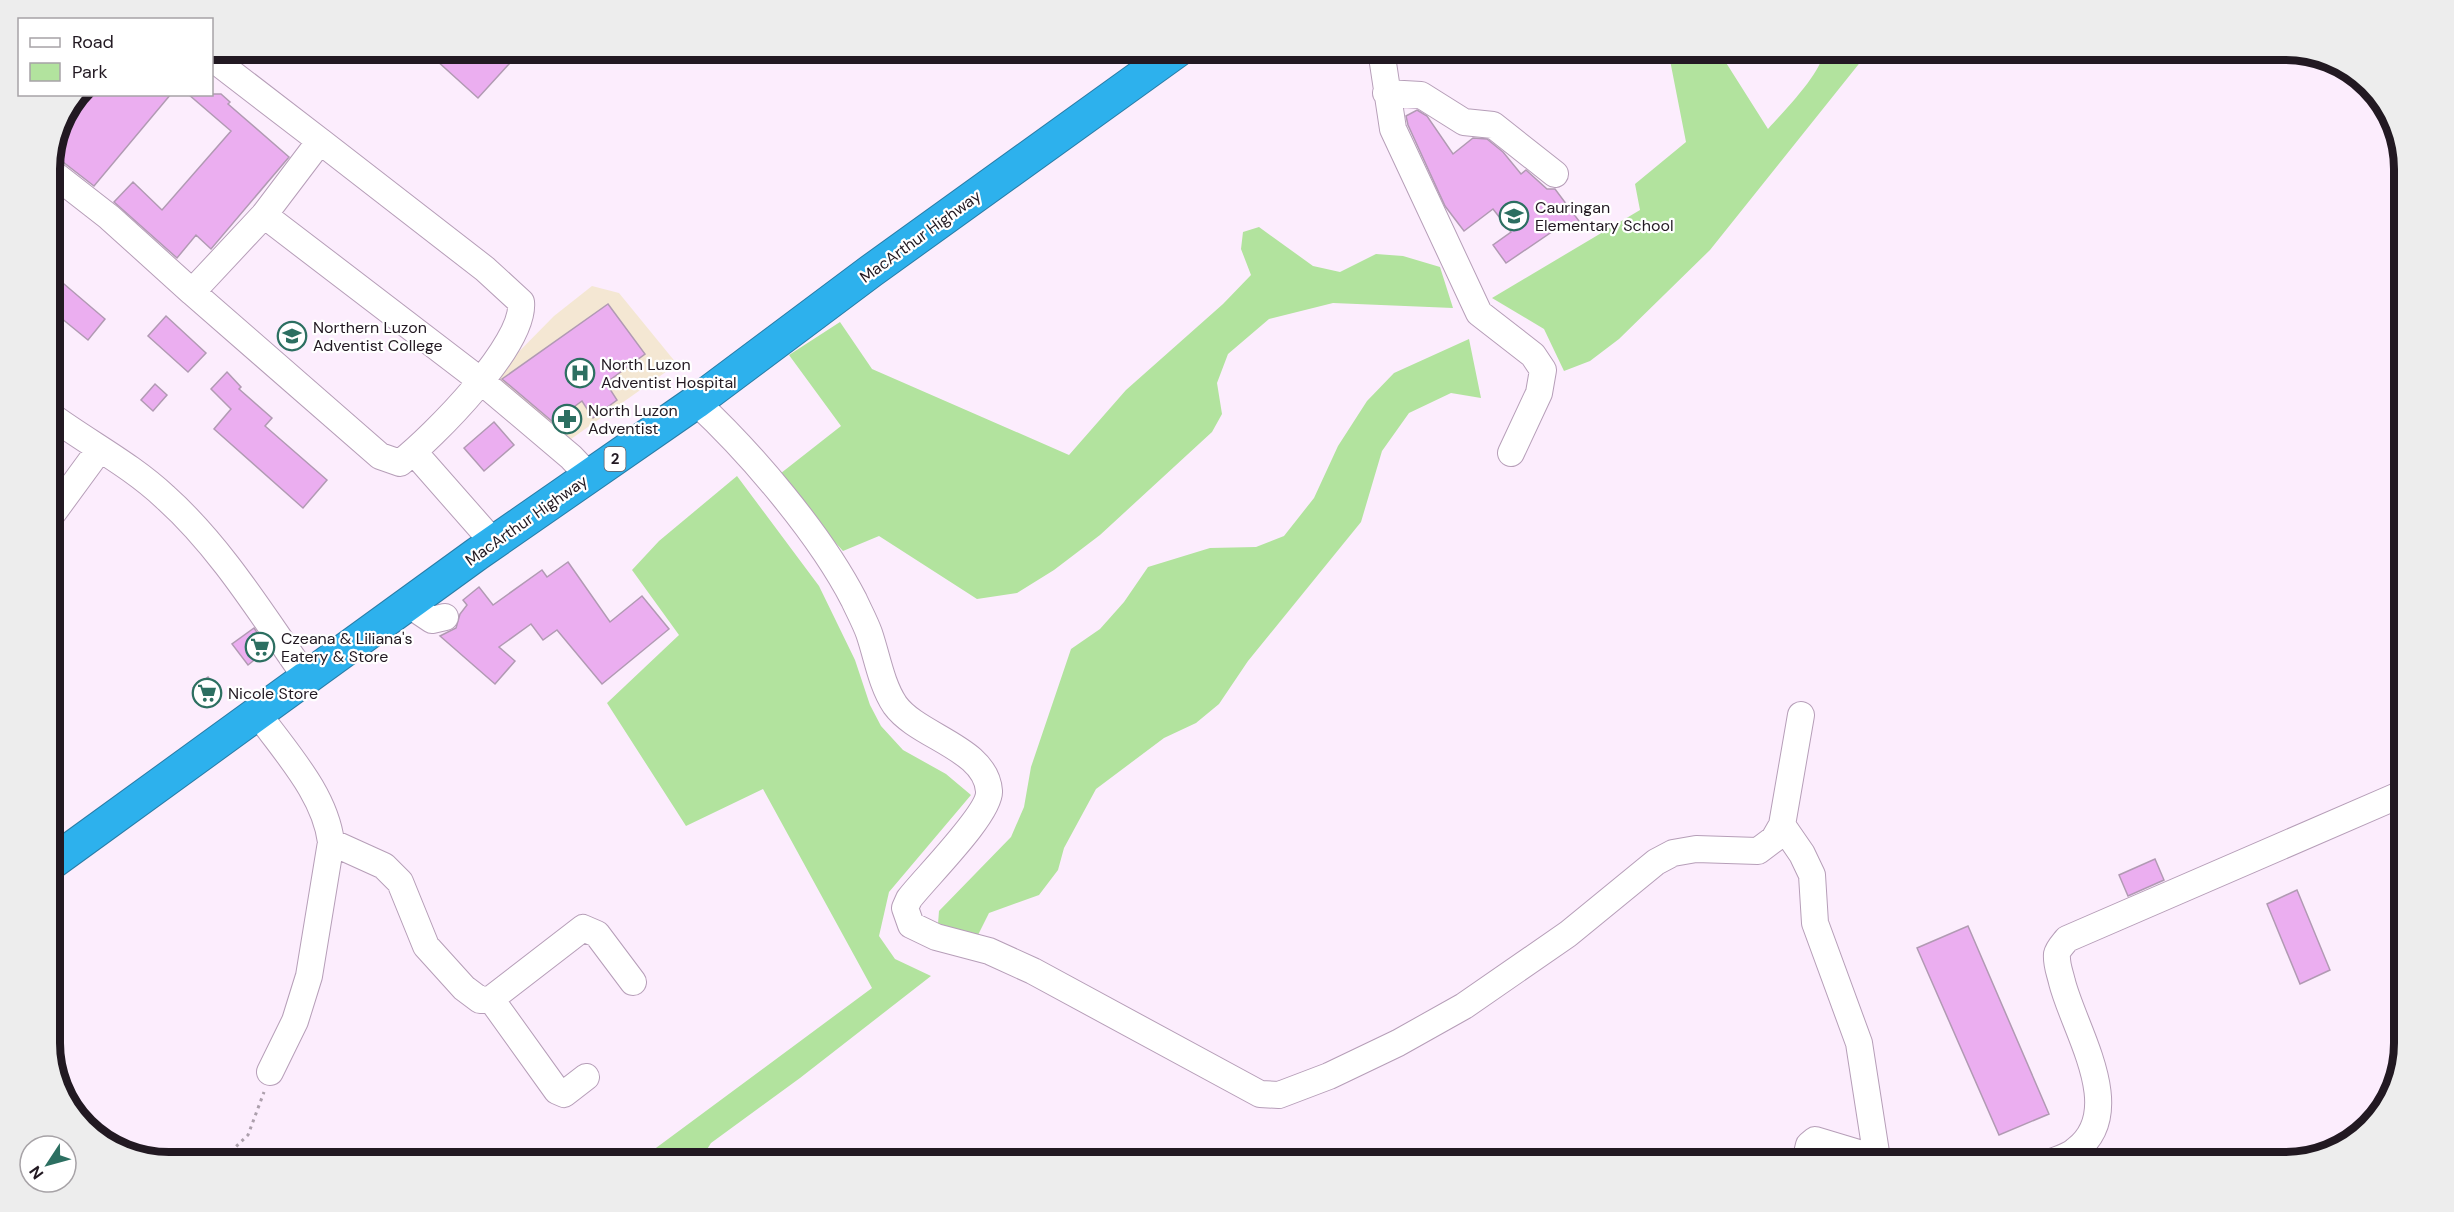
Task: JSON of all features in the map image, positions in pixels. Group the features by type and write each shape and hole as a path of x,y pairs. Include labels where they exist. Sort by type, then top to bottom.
{"highway":[{"name":"MacArthur Highway","path":"60,857 308,680 408,604 696,402 871,271 1164,60"}],"street":[{"path":"60,179 109,218 380,456 400,463 414,452 481,381 510,340 523,314 521,302 485,269 215,60"},
{"path":"1382,60 1393,129 1479,313 1533,355 1543,370 1539,393 1511,453"},
{"path":"1386,93 1421,95 1464,122 1493,125 1555,174"},
{"path":"192,292 264,215 320,141"},
{"path":"264,215 481,381 572,457 589,476"},
{"path":"696,402 722,426 764,475 835,567 869,631 884,680 897,708 918,726 959,750 980,768 986,778 990,793 982,810 904,908 911,925 936,937 989,951 1033,971 1260,1094 1279,1095 1329,1076 1398,1043 1464,1006 1568,934 1656,862 1673,853 1696,849 1758,851 1774,839 1782,825 1801,715"},
{"path":"60,423 151,484 176,507 226,565 308,680"},
{"path":"60,503 99,450"},
{"path":"414,452 494,543"},
{"path":"408,604 432,620 445,617"},
{"path":"259,715 321,806 326,815 331,842 309,976 295,1022 270,1072"},
{"path":"2074,1152 2088,1138 2100,1108 2099,1090 2066,998 2057,962 2057,951 2067,939 2394,797"},
{"path":"1782,825 1802,854 1812,875 1815,923 1859,1043 1880,1152"},
{"path":"331,842 384,866 400,882 426,946 464,988 480,1000 491,999 583,928 597,934 633,982"},
{"path":"491,999 557,1091 564,1094 586,1077"},
{"path":"1807,1152 1809,1145 1815,1140 1853,1152"}],"path":[{"path":"230,1152 248,1135 270,1072"}],"shaded area":[{"name":"North Luzon Adventist Hospital","path":"592,286 619,293 677,364 564,444 488,383 554,316"}],"green space":[{"path":"1670,60 1724,60 1768,129 1810,80 1822,60 1862,60 1710,250 1619,339 1590,361 1564,371 1544,329 1492,298 1640,210 1635,184 1686,142"},
{"path":"1259,227 1313,266 1340,272 1376,254 1403,256 1440,267 1453,308 1333,303 1269,319 1228,354 1217,383 1222,414 1212,432 1100,535 1054,570 1017,593 977,599 879,536 843,551 776,477 841,426 789,355 840,322 872,369 1069,455 1126,390 1223,304 1251,275 1241,249 1243,232"},
{"path":"1469,339 1481,398 1451,393 1409,413 1382,451 1361,522 1248,661 1219,704 1196,723 1164,738 1096,789 1064,848 1058,870 1039,895 989,913 977,937 938,924 939,911 1011,837 1024,807 1031,767 1071,649 1100,629 1124,602 1148,567 1210,548 1256,547 1284,536 1314,498 1338,446 1367,401 1394,373"},
{"path":"737,476 819,586 855,660 870,705 881,726 903,750 946,774 971,795 889,892 879,936 895,959 931,976 800,1078 711,1143 705,1152 651,1152 872,988 763,789 686,826 607,703 679,635 632,570 659,541"}],"building":[{"path":"436,60 504,60 509,64 478,98"},
{"path":"221,94 230,102 228,104 289,157 211,249 196,235 177,258 114,202 133,182 162,210 231,131 190,96"},
{"path":"169,96 94,186 60,160 71,121 87,97"},
{"path":"1417,110 1427,116 1453,154 1473,138 1487,139 1503,152 1521,174 1526,170 1547,189 1555,189 1579,221 1566,230 1562,225 1506,263 1493,245 1511,232 1493,209 1464,231 1445,206 1408,125 1406,116"},
{"path":"60,281 105,319 88,340 60,317"},
{"path":"608,304 645,354 606,383 617,400 593,418 582,401 553,422 502,379"},
{"path":"166,316 206,353 188,372 148,336"},
{"path":"227,372 241,387 239,389 272,418 265,426 327,480 303,508 214,429 231,409 211,389"},
{"path":"155,384 167,395 153,411 141,400"},
{"path":"494,422 514,445 484,471 464,448"},
{"path":"568,562 610,622 642,596 669,629 602,684 557,630 543,640 531,624 499,647 515,661 495,684 440,636 456,628 460,614 467,605 463,600 479,587 493,605 542,570 547,577"},
{"path":"254,628 268,649 248,665 232,644"},
{"path":"208,677 218,691 203,702 193,688"},
{"path":"2155,859 2164,880 2128,896 2119,875"},
{"path":"2297,890 2330,970 2300,984 2267,904"},
{"path":"1968,926 2049,1114 1999,1135 1917,948"}],"place":[{"name":"Cauringan Elementary School","path":"1514,216"},
{"name":"Northern Luzon Adventist College","path":"292,336"},
{"name":"North Luzon Adventist Hospital","path":"580,373"},
{"name":"North Luzon Adventist","path":"567,419"},
{"name":"Czeana & Liliana's Eatery & Store","path":"260,647"},
{"name":"Nicole Store","path":"207,693"}]}
